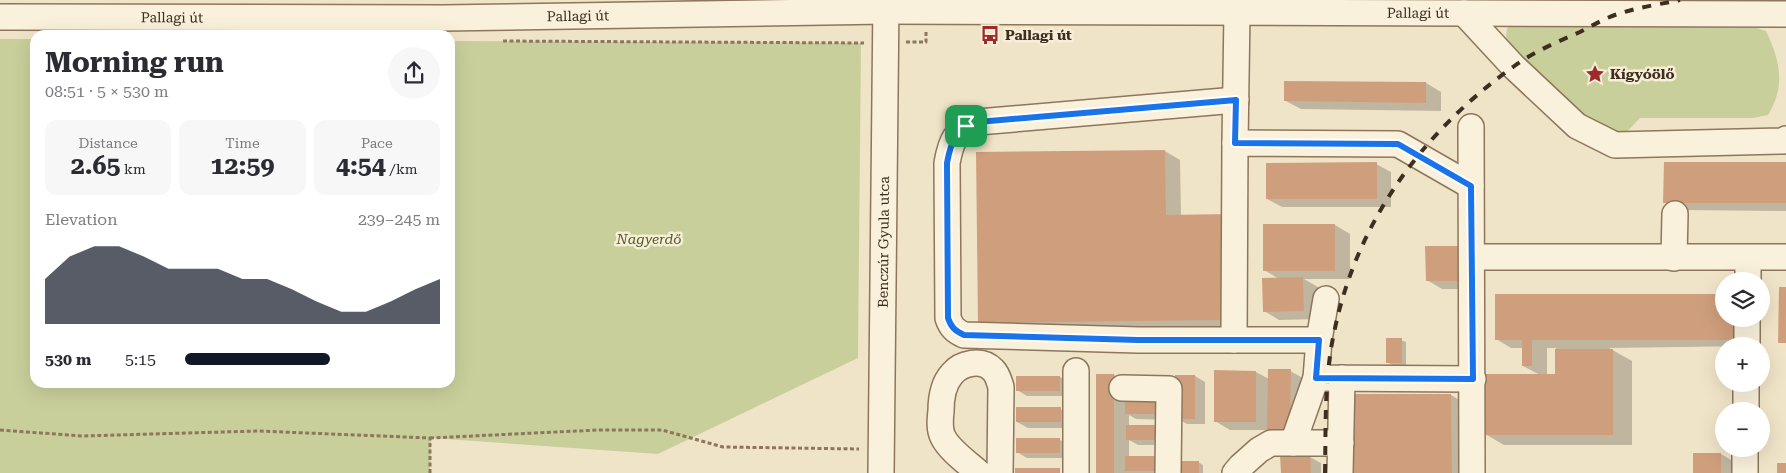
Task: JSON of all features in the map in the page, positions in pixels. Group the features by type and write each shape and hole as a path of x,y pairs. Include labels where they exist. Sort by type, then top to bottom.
{"street":[{"name":"Pallagi út","path":"0,17 443,9 886,5 1238,12 1786,14"},
{"name":"Benczúr Gyula utca","path":"882,461 886,5"},
{"path":"1234,340 1238,12"},
{"path":"1464,13 1513,66 1577,126 1616,145 1783,141 1786,139"},
{"path":"1236,100 978,122 966,126 957,134 950,146 947,163 948,318 950,325 957,332 964,335 1138,340 1319,340"},
{"path":"1471,127 1472,473"},
{"path":"1235,143 1398,144 1471,186"},
{"path":"1674,258 1675,214"},
{"path":"1472,257 1674,258 1748,270 1786,257"},
{"path":"1293,443 1316,378 1319,340 1326,299"},
{"path":"979,473 947,444 940,426 941,398 946,383 960,367 972,363 992,368 998,375 1001,387 1000,473"},
{"path":"1076,371 1076,473"},
{"path":"1316,378 1473,379"},
{"path":"1340,473 1342,378"},
{"path":"1122,388 1169,389 1168,473"},
{"path":"1235,473 1259,450 1271,443 1341,443"},
{"path":"1745,457 1745,473"}],"path":[{"path":"499,41 861,43"},
{"path":"0,430 82,436 258,431 430,438 598,430 662,430 723,447 882,461"},
{"path":"430,438 430,473"}],"green space":[{"path":"1513,24 1757,28 1766,31 1775,52 1779,73 1777,94 1768,115 1753,118 1640,118 1619,140 1587,118 1512,47 1506,37 1507,28"},
{"name":"Nagyerdő","path":"0,39 30,39 30,388 455,388 455,41 861,43 858,358 658,454 431,438 430,473 0,473"}],"building":[{"path":"1284,81 1426,82 1426,103 1284,101"},
{"path":"1165,150 1166,215 1230,214 1223,320 978,323 976,152"},
{"path":"1377,162 1377,199 1266,199 1266,163"},
{"path":"1664,162 1786,162 1786,203 1663,203"},
{"path":"1263,224 1335,224 1335,271 1263,271"},
{"path":"1425,246 1458,246 1459,281 1426,281"},
{"path":"1303,277 1304,311 1263,312 1262,278"},
{"path":"1779,287 1786,287 1786,343 1778,343"},
{"path":"1495,294 1715,294 1715,327 1736,327 1736,337 1715,337 1715,340 1532,340 1532,366 1522,366 1522,340 1495,340"},
{"path":"1386,338 1402,338 1402,363 1386,363"},
{"path":"1555,349 1613,349 1613,435 1484,435 1484,374 1555,374"},
{"path":"1268,369 1291,369 1290,431 1267,430"},
{"path":"1214,370 1256,371 1256,422 1214,422"},
{"path":"1096,374 1114,374 1114,473 1096,473"},
{"path":"1175,375 1195,375 1195,419 1175,419"},
{"path":"1016,376 1060,376 1060,391 1016,391"},
{"path":"1352,394 1451,394 1452,473 1352,473"},
{"path":"1125,399 1163,400 1163,414 1125,414"},
{"path":"1016,407 1061,407 1061,422 1016,422"},
{"path":"1126,425 1165,425 1165,440 1126,440"},
{"path":"1016,438 1060,438 1060,453 1016,453"},
{"path":"1693,453 1715,453 1715,457 1721,457 1721,473 1693,473"},
{"path":"1310,455 1311,473 1281,473 1280,456"},
{"path":"1125,456 1163,456 1163,471 1125,471"},
{"path":"1177,461 1199,461 1199,473 1177,473"},
{"path":"1777,463 1786,463 1786,473 1777,473"},
{"path":"1015,468 1060,468 1060,473 1015,473"}],"railway":[{"path":"1325,473 1327,385 1334,333 1344,293 1358,254 1376,218 1398,183 1422,151 1480,93 1529,57 1600,21 1621,13 1680,0"}],"place":[{"name":"Pallagi út","path":"990,35"},
{"name":"Kígyóölő","path":"1595,74"}],"route":[{"path":"1236,100 1235,143 1398,144 1471,186 1473,379 1316,378 1319,340 1138,340 964,335 957,332 950,325 948,318 947,163 950,146 957,134 966,126 978,122 1236,100"}]}
